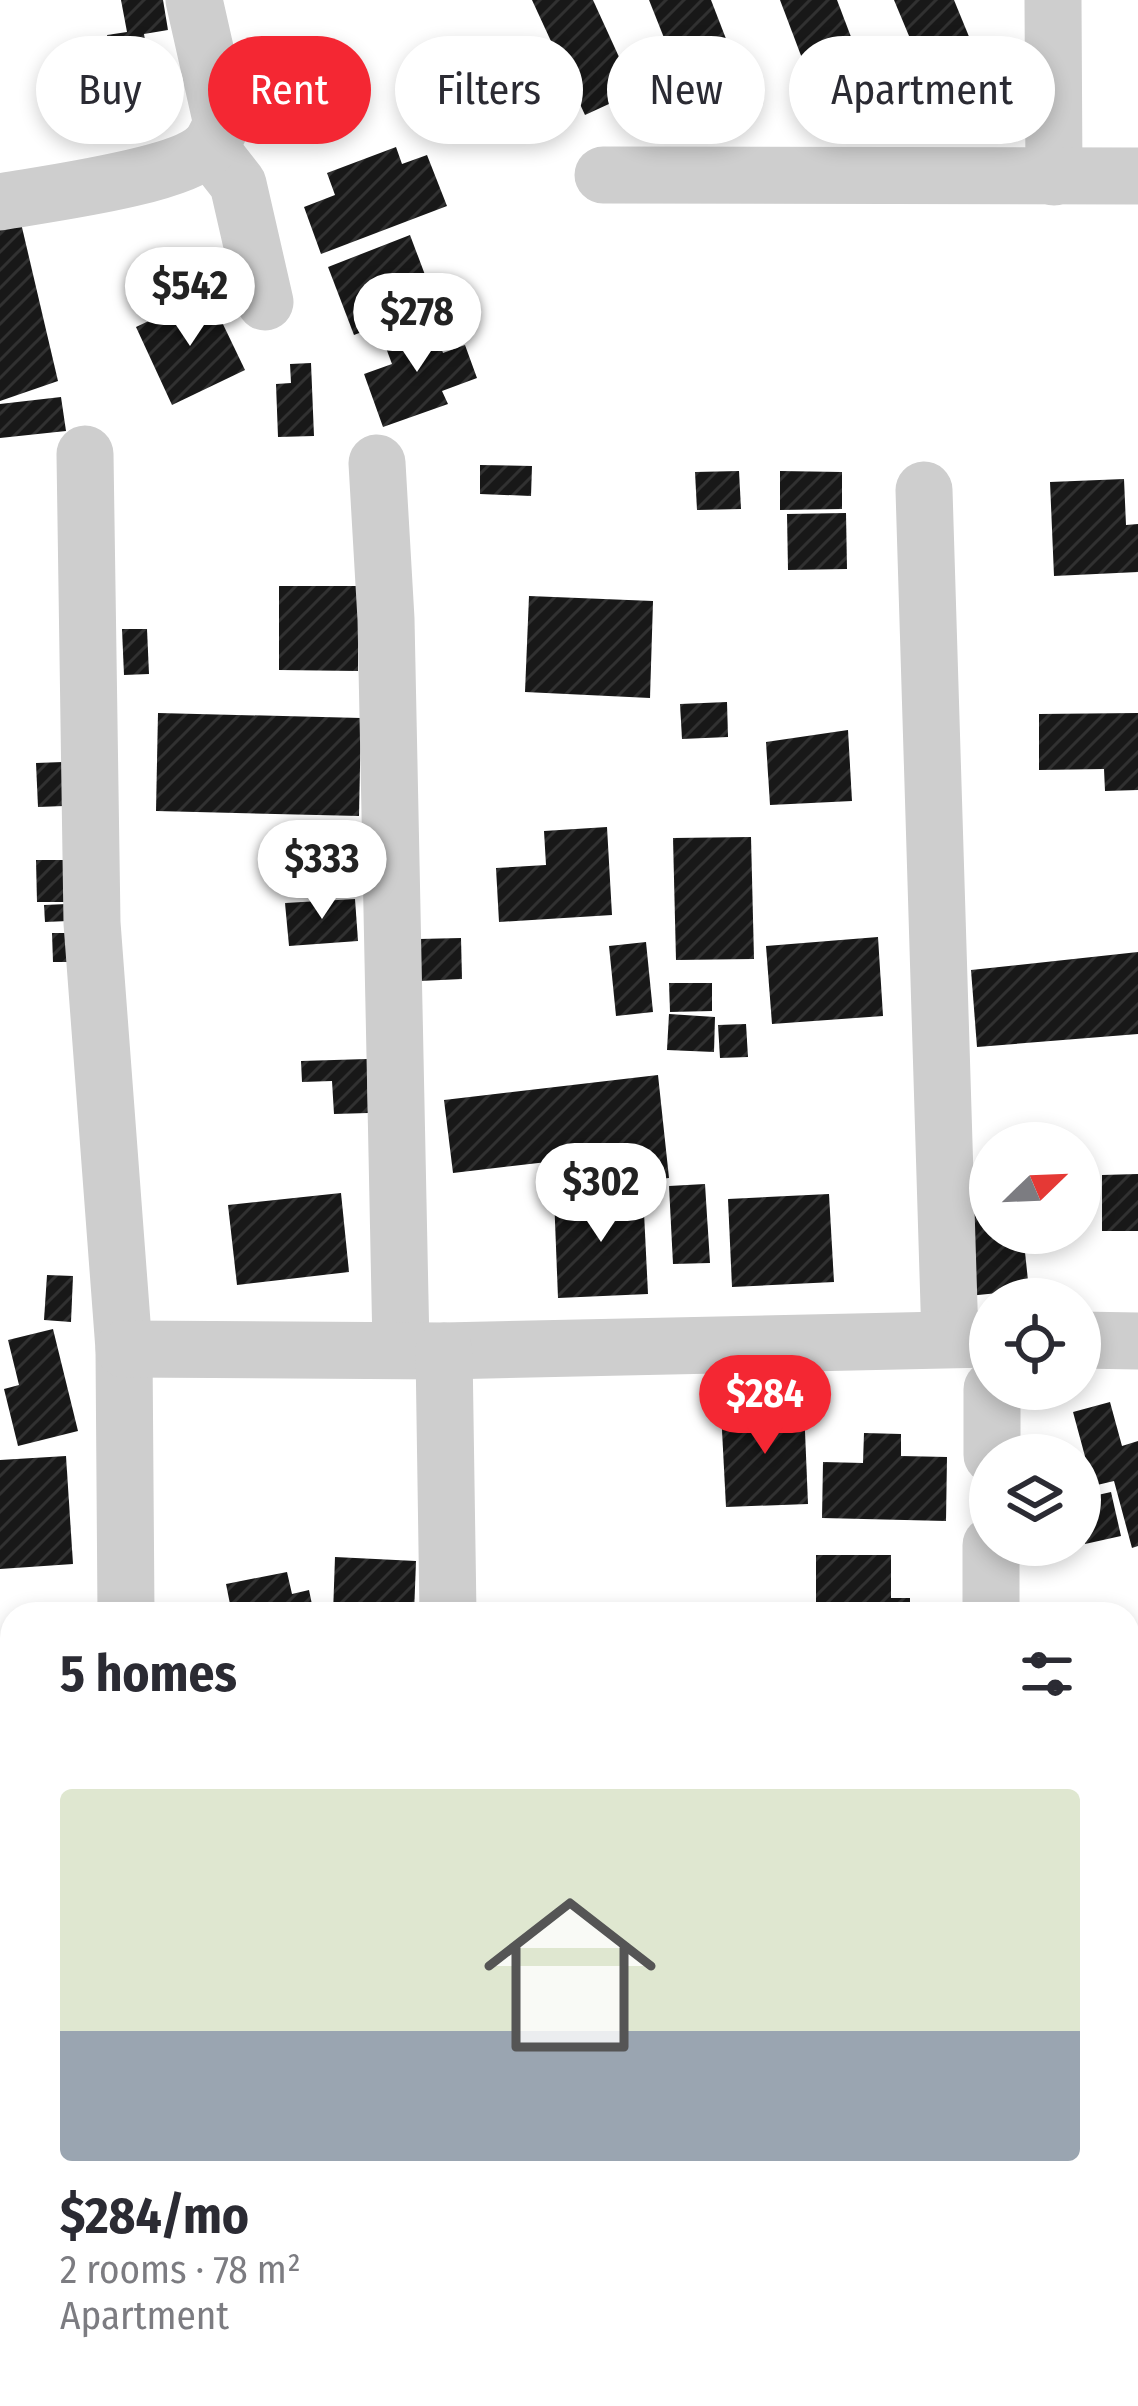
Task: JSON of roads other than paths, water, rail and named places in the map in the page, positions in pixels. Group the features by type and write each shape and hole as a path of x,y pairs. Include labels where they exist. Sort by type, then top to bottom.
{"street":[{"path":"0,202 140,175 189,160 208,147 222,124 194,0"},
{"path":"1053,0 1054,177"},
{"path":"208,147 238,184 265,302"},
{"path":"603,175 1138,176"},
{"path":"86,454 92,923 124,1349 126,1602"},
{"path":"377,463 422,1349 447,1602"},
{"path":"924,490 969,1321"},
{"path":"124,1349 969,1339"},
{"path":"1101,1340 1138,1341"},
{"path":"991,1602 992,1566"}]}
